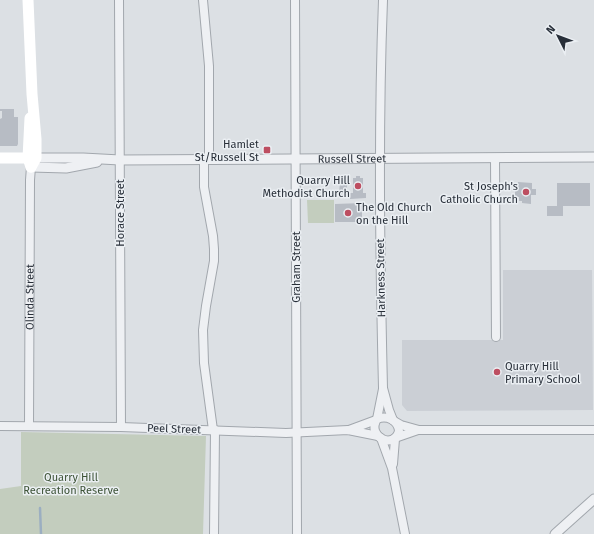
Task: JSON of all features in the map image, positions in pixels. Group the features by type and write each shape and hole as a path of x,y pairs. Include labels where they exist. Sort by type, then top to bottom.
{"main road":[{"name":"Olinda Street","path":"28,0 32,63"},
{"name":"Olinda Street","path":"32,161 28,138 32,94 35,0"},
{"name":"Russell Street","path":"0,158 32,161"},
{"name":"Russell Street","path":"0,164 32,161"}],"street":[{"name":"Horace Street","path":"120,0 121,427"},
{"path":"203,0 209,66 207,160 204,187 212,229 214,249 214,261 203,330 204,363 214,430 214,534"},
{"name":"Graham Street","path":"295,0 297,534"},
{"name":"Harkness Street","path":"377,420 383,388 379,158 383,0"},
{"name":"Russell Street","path":"32,161 83,158 110,160 594,158"},
{"path":"495,158 496,337"},
{"name":"Olinda Street","path":"29,426 30,180 32,161"},
{"name":"Harkness Street","path":"383,388 389,410 394,421"},
{"path":"405,534 392,468 380,437 374,427 377,420 384,417 401,425 419,430 594,430"},
{"name":"Peel Street","path":"348,430 377,420"},
{"path":"392,468 395,438 399,431 394,421"},
{"name":"Peel Street","path":"0,426 121,427 296,433 348,430 380,437"},
{"path":"380,437 388,441 419,430"},
{"path":"555,534 594,499"}],"shaded area":[{"name":"Quarry Hill Primary School","path":"503,270 592,270 593,410 407,411 402,405 402,340 503,340"}],"green space":[{"path":"307,200 334,200 334,223 308,223"},
{"name":"Quarry Hill Recreation Reserve","path":"21,432 206,436 203,534 0,534 0,489 21,486"}],"building":[{"path":"0,109 14,109 14,117 18,117 17,146 0,146 0,119 2,118 2,111 0,111"},
{"name":"The Old Church on the Hill","path":"356,176 363,178 363,193 366,193 366,198 350,199 350,193 353,193 353,178 356,178"},
{"name":"The Old Church on the Hill","path":"340,179 347,179 347,197 339,197"},
{"name":"St Joseph's Catholic Church","path":"518,182 532,183 532,189 536,189 536,195 531,195 531,204 522,203 522,201 519,201 519,197 515,197 515,186 518,186"},
{"path":"557,183 590,183 590,206 563,206 563,216 547,216 547,206 557,206"},
{"name":"The Old Church on the Hill","path":"362,203 362,222 335,222 335,204"}],"waterway":[{"path":"40,508 41,534"}],"place":[{"name":"Hamlet St/Russell St","path":"267,150"},
{"name":"Quarry Hill Methodist Church","path":"358,186"},
{"name":"St Joseph's Catholic Church","path":"526,192"},
{"name":"The Old Church on the Hill","path":"348,213"},
{"name":"Quarry Hill Primary School","path":"497,372"}]}
